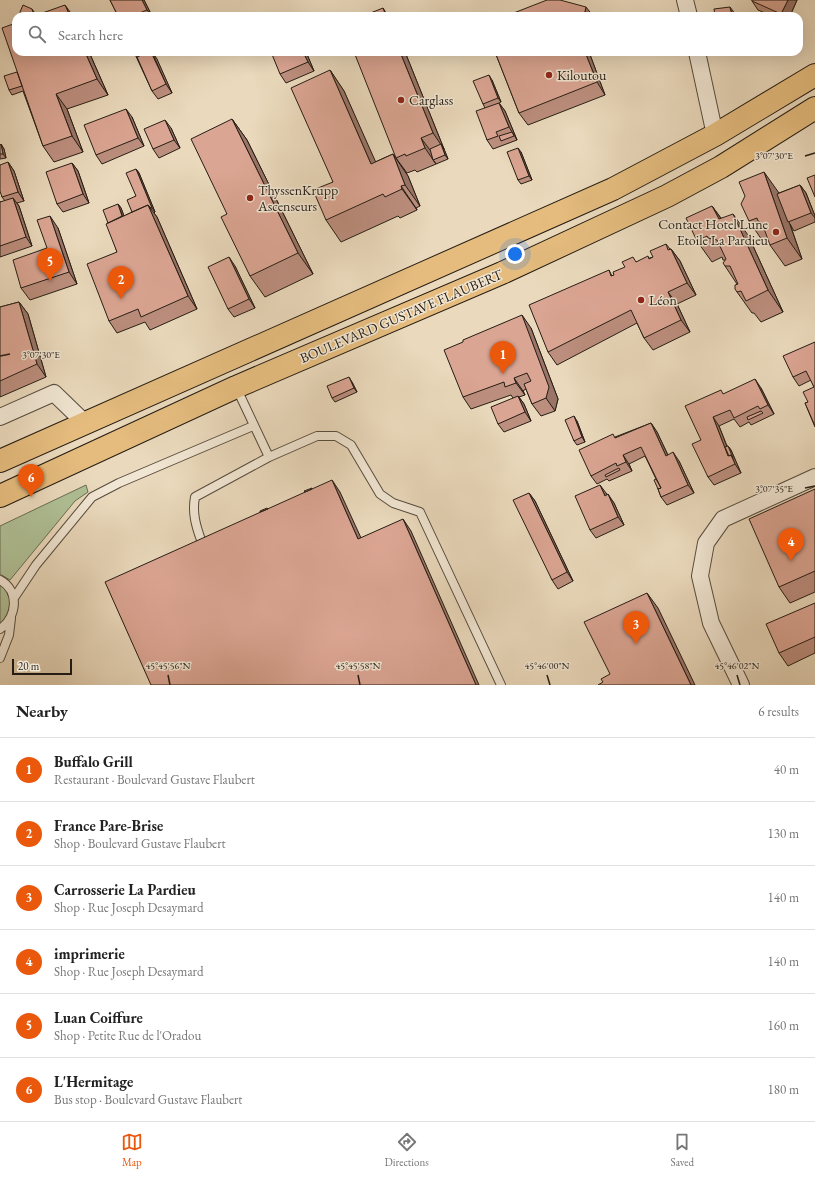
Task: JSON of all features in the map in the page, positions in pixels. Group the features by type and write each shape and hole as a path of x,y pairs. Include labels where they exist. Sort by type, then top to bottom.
{"main road":[{"name":"BOULEVARD GUSTAVE FLAUBERT","path":"0,461 613,190 715,135 815,75"},
{"name":"BOULEVARD GUSTAVE FLAUBERT","path":"0,496 236,387 502,273 670,195 721,167 815,108"}],"street":[{"path":"685,0 688,12"},
{"path":"698,56 715,135"},
{"path":"0,417 54,393 85,423"},
{"path":"741,685 711,623 700,576 706,544 723,519 815,477"}],"lane":[{"path":"236,387 253,426 269,457"},
{"path":"14,598 40,559 92,497 119,483 253,426"},
{"path":"201,540 195,524 193,506 195,497 269,457 317,436 336,436 351,445 380,494 393,503 420,512 501,685"},
{"path":"0,580 10,589 14,598 14,609 11,618 9,635 0,658"},
{"path":"0,629 11,618"}],"green space":[{"path":"86,485 88,492 75,501 10,580 0,574 0,526"},
{"path":"0,580 2,581 14,609 0,629"}],"building":[{"path":"110,0 142,0 147,10 142,12 116,12"},
{"path":"547,0 560,0 586,7 585,12 516,12"},
{"path":"788,0 782,12 777,12 752,1"},
{"path":"23,5 32,9 33,12 20,12"},
{"path":"65,5 68,12 45,12"},
{"path":"730,7 731,12 714,12 714,9"},
{"path":"383,8 384,12 373,12"},
{"path":"12,24 12,56 87,56 97,79 56,94 72,136 43,146 2,28"},
{"path":"153,56 166,84 152,91 137,57"},
{"path":"273,56 305,56 308,62 280,74"},
{"name":"Carglass","path":"356,56 402,56 433,133 421,138 425,148 406,156 405,154 396,158"},
{"name":"Kiloutou","path":"497,56 587,56 597,82 519,113"},
{"path":"330,70 371,164 393,154 405,185 401,186 402,189 385,197 383,194 326,220 313,190 333,182 291,88"},
{"path":"17,72 22,86 9,90 4,76"},
{"path":"489,75 498,98 483,104 473,81"},
{"path":"499,103 509,127 496,132 498,136 487,140 476,111"},
{"path":"126,109 138,138 96,155 84,125"},
{"name":"ThyssenKrupp Ascenseurs","path":"232,119 298,253 250,276 221,217 227,214 191,139"},
{"path":"165,120 174,140 153,149 144,129"},
{"path":"512,132 514,136 501,141 499,136"},
{"path":"1,144 3,154 0,154"},
{"path":"441,144 445,155 433,160 430,149"},
{"path":"518,148 529,176 518,180 507,152"},
{"path":"8,162 18,192 2,197 0,191 0,165"},
{"path":"72,163 83,194 57,204 46,172"},
{"path":"136,169 152,208 148,205 132,212 127,200 136,196 126,173"},
{"path":"764,172 787,238 770,245 762,223 758,221 757,218 749,221 741,204 745,196 739,182"},
{"path":"815,175 815,197 807,178"},
{"path":"800,185 811,213 788,222 777,194"},
{"path":"13,198 26,237 0,246 0,202"},
{"path":"118,204 122,216 108,223 103,210"},
{"path":"148,205 188,296 141,317 138,309 109,321 87,264 117,252 106,224"},
{"path":"712,206 719,219 733,214 768,290 746,301 741,291 737,292 735,289 735,285 738,284 730,266 725,266 723,263 726,259 717,240 708,238 707,236 697,241 686,218"},
{"path":"50,216 69,272 21,288 13,260 47,248 37,220"},
{"path":"666,244 668,250 671,249 687,283 668,292 681,320 644,338 631,310 548,352 529,305 609,270 611,276 614,275 613,272 625,267 622,262 633,257 636,262 648,256 649,259 653,257 650,251"},
{"path":"229,257 249,299 228,309 208,267"},
{"path":"19,302 37,364 0,381 0,307"},
{"path":"522,315 549,387 546,398 532,404 524,384 531,381 527,373 514,378 516,383 505,387 504,382 463,397 444,350 463,342 463,340"},
{"path":"815,342 815,426 805,403 808,402 803,392 814,387 806,371 793,377 783,356"},
{"path":"349,377 354,388 332,398 327,386"},
{"path":"755,379 768,405 760,409 758,406 734,418 730,410 713,417 728,456 731,455 735,464 708,477 692,444 701,440 685,406 721,390 723,394"},
{"path":"518,396 525,412 498,424 491,407"},
{"path":"761,411 763,413 748,420 747,417"},
{"path":"574,416 582,437 574,441 565,420"},
{"path":"651,423 666,456 673,452 688,485 661,497 658,489 661,488 641,447 623,455 626,462 617,466 616,463 591,476 579,450 613,434 615,438"},
{"path":"728,446 733,458 731,455 729,456 725,447"},
{"path":"619,468 620,470 606,477 605,475"},
{"path":"656,479 661,488 658,489 654,480"},
{"path":"332,480 358,539 403,519 476,685 151,685 105,582"},
{"path":"600,485 605,496 608,494 618,517 590,530 575,496"},
{"path":"815,489 815,571 779,587 749,519"},
{"path":"529,493 567,572 552,580 513,500"},
{"path":"647,593 691,685 598,685 603,682 601,679 610,674 584,622"},
{"path":"815,603 815,637 779,653 766,624"}],"place":[{"name":"Kiloutou","path":"549,75"},
{"name":"Carglass","path":"401,100"},
{"name":"ThyssenKrupp Ascenseurs","path":"250,198"},
{"name":"Contact Hotel Lune Etoile La Pardieu","path":"776,232"},
{"name":"Luan Coiffure","path":"50,281"},
{"name":"France Pare-Brise","path":"121,299"},
{"name":"Léon","path":"641,300"},
{"name":"Buffalo Grill","path":"503,374"},
{"name":"L'Hermitage","path":"31,497"},
{"name":"imprimerie","path":"791,561"},
{"name":"Carrosserie La Pardieu","path":"636,644"}]}
